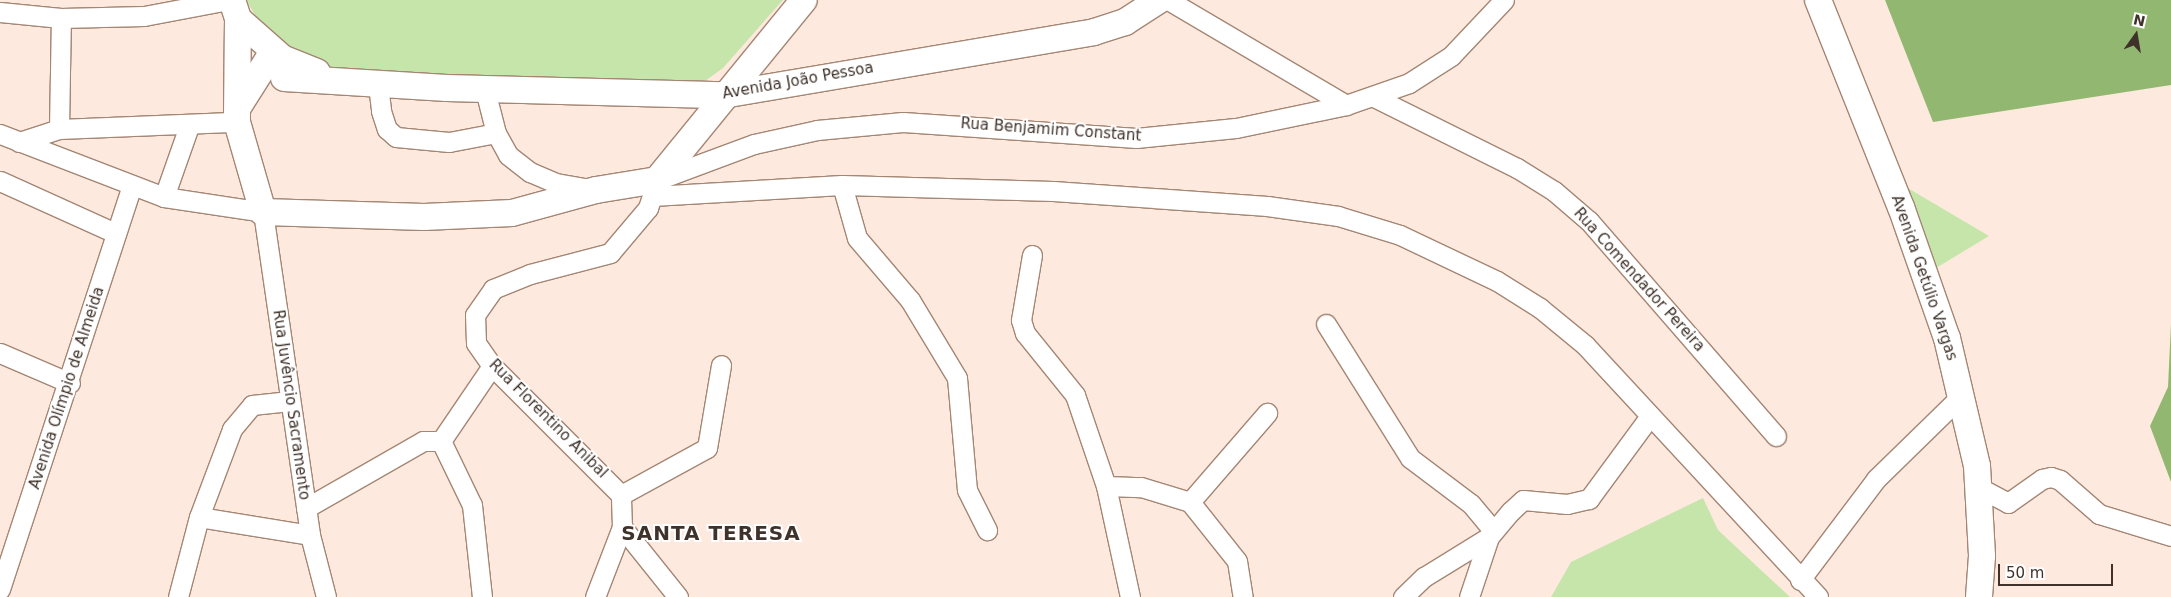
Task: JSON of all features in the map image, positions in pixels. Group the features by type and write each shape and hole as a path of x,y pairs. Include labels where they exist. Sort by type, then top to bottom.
{"street":[{"path":"654,188 723,95 804,0"},
{"name":"Avenida João Pessoa","path":"238,55 275,68 346,83 486,90 723,95 786,82 1060,38 1126,22 1159,0"},
{"path":"1168,0 1346,106"},
{"name":"Rua Benjamim Constant","path":"654,188 754,144 808,131 863,125 952,124 1136,138 1236,128 1346,106 1409,83 1451,56 1504,0"},
{"name":"Avenida Getúlio Vargas","path":"1818,0 1901,207 1947,338 1961,396 1978,487 1982,556 1979,597"},
{"path":"0,12 61,18 144,16 233,6"},
{"path":"233,6 238,55 238,114 263,212"},
{"path":"19,142 59,129 189,126 238,114 275,68 233,6"},
{"path":"59,129 61,18"},
{"path":"768,40 770,65 786,82"},
{"path":"378,85 381,111 387,129 396,137 413,142 449,142 496,133"},
{"path":"486,90 496,133 508,155 530,172 556,183 596,190 842,184 1210,200 1338,216 1457,259 1512,290 1585,345 1800,580 1818,597"},
{"name":"Rua Comendador Pereira","path":"1374,97 1517,168 1554,191 1590,221 1776,436"},
{"path":"164,197 189,126"},
{"path":"0,134 164,197 263,212 347,216 484,216 532,209 596,190"},
{"path":"0,181 115,233"},
{"path":"842,184 857,238 910,300 957,378 966,490 987,530"},
{"name":"Avenida Olímpio de Almeida","path":"0,589 70,383 115,233 132,186"},
{"name":"Rua Florentino Anibal","path":"621,495 492,366 476,342 473,328 481,303 493,290 522,276 610,253 631,232 654,188"},
{"name":"Rua Juvêncio Sacramento","path":"263,212 310,535 326,597"},
{"path":"1032,256 1021,320 1025,333 1075,395 1106,486 1129,589 1142,597"},
{"path":"1326,324 1410,458 1471,504 1492,534"},
{"path":"0,353 70,383"},
{"path":"595,597 622,527 621,495 707,448 721,365"},
{"path":"442,441 492,366"},
{"path":"1800,580 1876,479 1961,396"},
{"path":"178,597 199,517 240,415 252,405 290,401"},
{"path":"1190,502 1267,413"},
{"path":"1403,597 1424,577 1492,534 1523,500 1567,504 1589,499 1650,416"},
{"path":"306,508 423,441 442,441"},
{"path":"442,441 472,505 482,597"},
{"path":"1978,487 2008,503 2042,479 2051,477 2060,480 2099,514 2171,536"},
{"path":"1106,486 1141,487 1190,502 1237,561 1243,597"},
{"path":"199,517 310,535"},
{"path":"622,527 678,597"},
{"path":"1469,597 1492,534"}],"green space":[{"path":"246,0 783,0 723,68 694,89 311,67 270,40"},
{"path":"1885,0 2171,0 2171,85 1933,122"},
{"path":"1906,187 1989,236 1936,268"},
{"path":"2171,324 2171,482 2150,426 2168,387"},
{"path":"1703,498 1718,530 1790,597 1551,597 1571,562"}],"district":[{"name":"SANTA TERESA","path":"711,533"}]}
